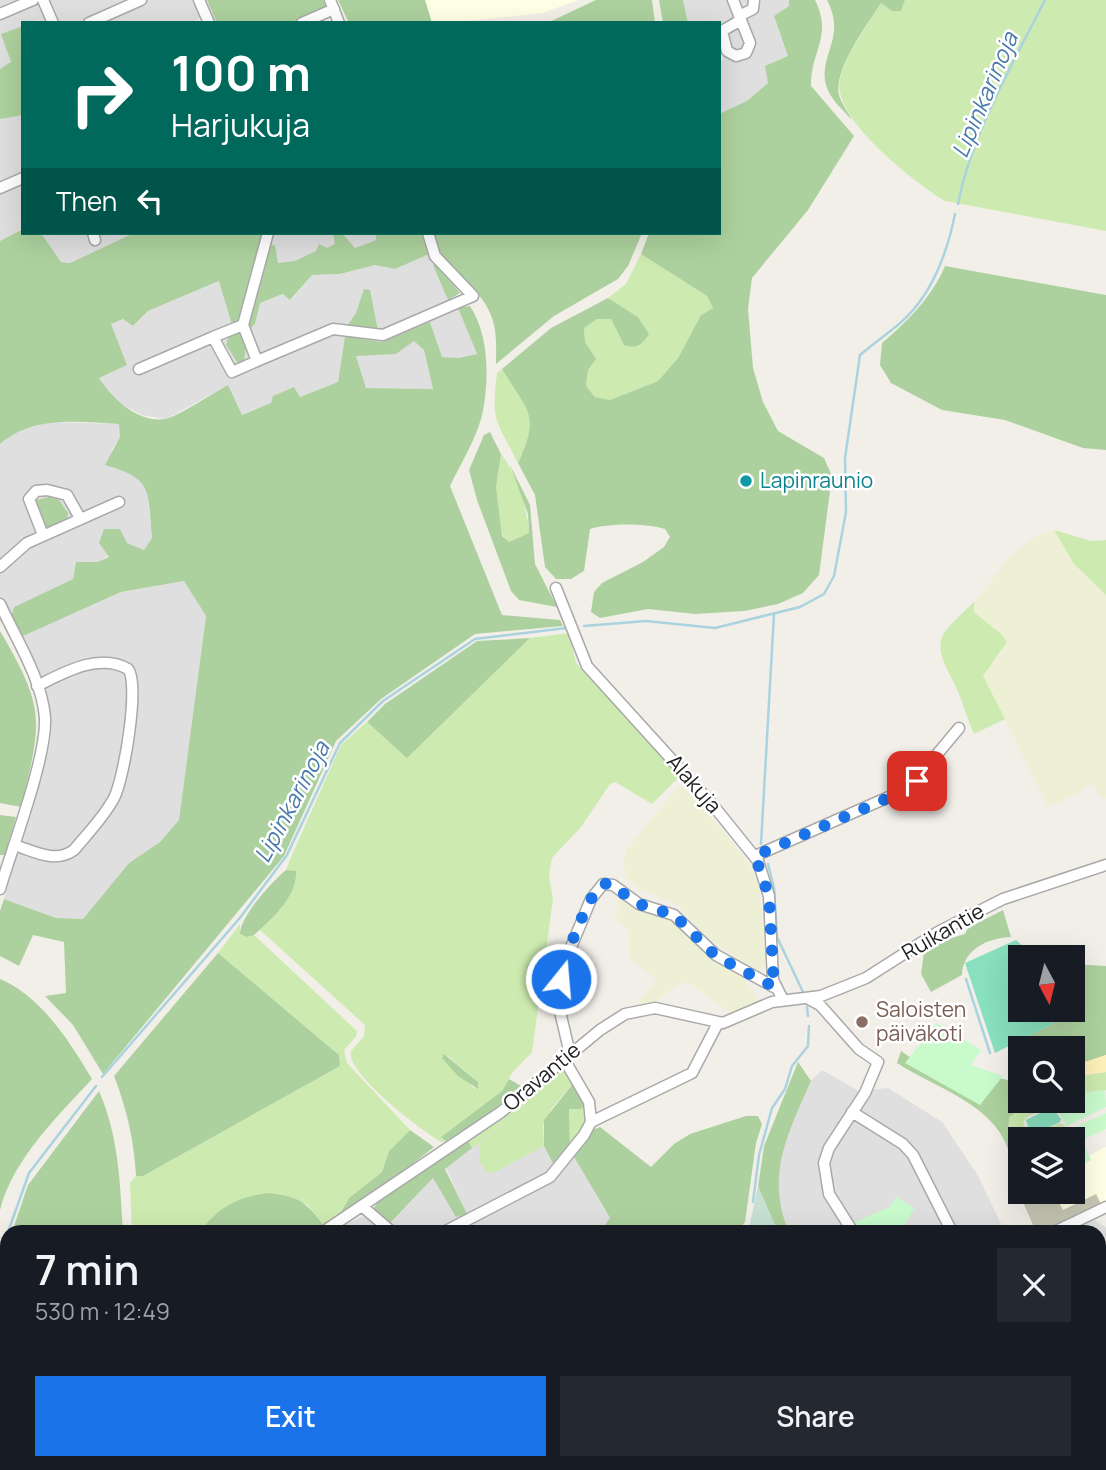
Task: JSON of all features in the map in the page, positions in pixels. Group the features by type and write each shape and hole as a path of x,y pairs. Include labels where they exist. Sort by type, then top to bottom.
{"street":[{"path":"0,14 33,0"},
{"path":"43,0 51,21"},
{"path":"94,21 141,0"},
{"path":"199,0 208,21"},
{"path":"733,0 740,18 753,9 754,0"},
{"path":"305,21 332,4 338,21"},
{"path":"0,188 21,179"},
{"path":"257,361 243,325 267,235"},
{"path":"213,337 232,372 332,329 383,335 473,296 435,257 429,235"},
{"path":"139,369 243,325"},
{"path":"43,535 29,499 36,491 47,490 67,495 80,518"},
{"path":"0,567 26,543 120,502"},
{"name":"Alakuja","path":"556,588 587,666 755,856 769,896 774,987 782,1000"},
{"path":"0,604 37,686 45,717 44,732 0,889"},
{"path":"13,845 52,857 66,856 74,850 115,797 127,744 132,683 128,669 100,663 78,667 37,686"},
{"path":"755,856 909,788 959,728"},
{"name":"Ruikantie","path":"782,1000 808,999 866,978 938,932 1003,899 1106,864"},
{"path":"591,1122 587,1096 567,1057 558,1003 562,969 591,899 603,884 613,884 639,904 674,915 716,956 774,987"},
{"path":"808,999 820,1005 859,1049 878,1062 865,1093 829,1148 824,1171 829,1194 849,1225"},
{"path":"465,1225 550,1177 584,1135 591,1122 692,1073 718,1023 731,1021 782,1000"},
{"name":"Oravantie","path":"334,1225 501,1112 614,1020 640,1009 667,1010 718,1023"},
{"path":"852,1112 896,1139 913,1155 948,1225"},
{"path":"363,1207 385,1225"},
{"path":"1072,1225 1104,1212"}],"shaded area":[{"path":"0,0 207,0 216,21 203,21 201,18 194,21 21,21 21,27 2,34 11,63 0,69"},
{"path":"425,0 578,0 543,13 467,21 431,21"},
{"path":"683,0 789,0 789,6 774,16 788,56 769,83 747,102 721,113 721,21 688,21"},
{"path":"21,115 21,230 0,241 0,118"},
{"path":"42,235 130,235 70,263 61,262"},
{"path":"262,235 334,235 336,244 295,262 277,263 266,246 259,245"},
{"path":"344,235 376,235 376,240 355,248"},
{"path":"429,254 448,300 458,308 477,354 458,358 442,357 430,322 381,342 345,336 338,382 300,397 294,388 271,403 239,416 228,385 166,419 142,415 113,400 99,377 127,364 110,324 123,319 134,326 148,311 220,281 232,325 248,324 249,329 255,324 260,303 284,294 291,300 312,275 340,274 375,265 395,269"},
{"path":"414,340 424,350 433,389 366,388 355,355 396,354"},
{"path":"49,422 120,424 120,437 111,451 147,488 152,538 144,550 127,543 98,562 76,562 73,579 14,607 11,617 0,622 0,444 12,433"},
{"path":"1054,530 1074,564 1106,595 1106,799 1100,797 1093,785 1085,786 1081,792 1048,807 983,676 984,671 1003,652 1001,634 974,612 974,602 1010,556 1037,535"},
{"path":"185,581 206,616 179,820 160,842 129,863 83,919 56,918 4,899 50,744 52,723 21,637 121,592"},
{"path":"682,782 748,862 759,887 766,961 764,972 734,957 705,936 678,906 636,887 626,877 623,861 627,849"},
{"path":"620,897 677,922 739,972 759,1001 732,1014 692,985 681,982 656,1002 640,1004 638,1001 657,980 630,959 630,933 615,916"},
{"path":"822,1070 859,1091 888,1088 942,1122 977,1174 1002,1225 786,1225 780,1211 777,1178 788,1131 811,1081"},
{"path":"520,1108 560,1172 574,1157 610,1219 605,1225 345,1225 361,1217 391,1222 433,1178 466,1214 446,1167"},
{"path":"1106,1147 1106,1201 1063,1221 1038,1211 1034,1204 1085,1204 1085,1163 1090,1160 1088,1156"},
{"path":"758,1186 775,1225 750,1225"},
{"path":"1096,1194 1102,1206 1062,1225 1033,1225 1024,1204 1060,1204 1063,1210 1075,1204 1085,1204 1085,1199"},
{"path":"1093,1219 1103,1225 1081,1225"}],"green space":[{"path":"207,0 323,0 326,7 294,21 216,21"},
{"path":"338,0 425,0 431,21 348,21"},
{"path":"596,0 652,0 655,21 551,21"},
{"path":"659,0 683,0 688,21 663,21"},
{"path":"789,0 815,0 820,13 822,34 811,86 854,136 808,210 752,278 748,309 753,368 763,402 778,431 824,458 832,476 819,575 803,593 778,604 744,611 695,614 648,609 600,618 591,612 594,592 602,583 643,562 664,547 670,537 665,529 638,525 590,529 584,571 571,579 556,579 545,567 535,495 518,463 529,433 528,413 502,369 551,328 608,298 638,317 649,334 641,343 632,347 624,345 611,319 597,319 584,328 585,342 596,359 588,370 586,386 595,397 610,400 658,381 678,358 701,315 713,308 707,296 641,254 648,235 721,235 721,113 747,101 768,83 765,66 788,56 774,16 789,6"},
{"path":"827,0 905,0 901,11 892,11 881,3 846,60 841,73 839,95 852,120 833,99 826,85 826,64 834,25"},
{"path":"905,0 1106,0 1106,231 945,201 896,165 861,130 848,112 840,94 843,69 852,49 881,3 892,11 901,11"},
{"path":"21,27 21,115 0,119 0,69 11,62 1,34"},
{"path":"21,230 21,235 42,235 61,262 70,263 130,235 261,235 238,323 232,325 219,281 148,311 133,326 123,319 111,324 127,365 99,378 118,401 145,417 165,419 178,414 228,385 242,415 271,403 273,396 294,387 300,397 338,382 345,336 381,342 430,322 442,357 459,358 477,354 458,308 470,306 484,343 487,370 485,398 477,430 450,486 502,615 560,620 563,626 475,634 381,699 336,741 284,856 103,1074 73,1025 45,996 66,993 64,942 33,935 19,966 0,956 0,911 4,899 56,918 83,919 129,863 160,842 179,820 206,616 184,581 121,592 21,637 11,617 14,607 73,579 76,562 97,562 109,557 99,543 104,529 120,529 127,543 144,550 152,538 148,498 141,482 121,470 105,465 120,437 119,424 42,424 27,428 0,444 0,241","holes":["414,341 424,350 433,389 366,388 356,356 396,354"]},
{"path":"333,235 344,235 355,248 376,240 376,235 423,235 429,254 395,269 375,265 340,274 312,275 290,300 283,294 260,303 255,324 249,330 248,324 266,246 275,245 278,263 295,261 316,251 319,244 327,248 335,244"},
{"path":"431,235 641,235 628,266 618,279 554,316 496,364 495,332 488,308 435,246"},
{"path":"641,254 707,296 713,308 701,315 678,358 658,381 610,400 595,397 586,386 588,370 595,359 585,342 584,328 597,319 611,319 624,345 638,317 608,298 626,284"},
{"path":"436,263 460,293 448,300 433,265"},
{"path":"945,266 1106,295 1106,450 1083,448 1005,420 942,410 891,383 880,365 882,343 918,308"},
{"path":"364,289 370,290 378,331 347,326 356,313"},
{"path":"234,333 240,333 246,346 244,361 239,365 226,345 228,338"},
{"path":"502,369 524,404 530,422 529,433 518,463 500,429 495,412 497,373"},
{"path":"490,432 501,454 496,487 502,536 509,542 529,533 528,514 510,465 530,505 535,564 557,607 519,600 511,591 477,500 469,470 484,435"},
{"path":"501,454 520,491 529,533 509,542 502,534 496,513 496,488"},
{"path":"49,497 59,500 68,513 67,520 47,528 36,500"},
{"path":"1054,530 1091,541 1106,540 1106,595 1074,564"},
{"path":"974,602 974,612 1007,642 983,676 1005,719 974,734 940,649 941,641 951,624"},
{"path":"0,631 26,679 36,716 33,754 21,807 0,803"},
{"path":"569,633 576,663 680,776 652,804 615,782 610,784 581,827 552,858 549,876 553,899 532,1052 512,1073 502,1091 441,1137 446,1141 441,1142 387,1101 352,1061 351,1051 364,1036 365,1025 260,930 290,896 296,880 296,871 286,870 341,745 367,722 407,757 530,638","holes":["448,1056 478,1082 475,1089 442,1058"]},
{"path":"530,638 407,758 367,722 385,704 477,641"},
{"path":"0,815 16,817 5,855 0,855"},
{"path":"286,870 296,871 296,880 288,898 254,935 247,937 240,934 251,909"},
{"path":"1003,910 1011,937 978,947 967,958 962,975 931,992 921,974 924,952 945,940 965,934 968,928"},
{"path":"240,924 240,934 247,937 254,935 357,1031 356,1037 344,1050 347,1063 410,1130 389,1151 382,1172 349,1198 340,1214 325,1225 307,1204 206,1225 132,1225 130,1183 136,1176 143,1176 340,1066 339,1055 218,953"},
{"path":"1016,940 1022,945 1008,945 1008,1022 1053,1024 1029,1036 1008,1036 1008,1046 995,1053 965,963"},
{"path":"218,953 339,1055 340,1066 143,1176 136,1176 129,1125 114,1076"},
{"path":"1085,965 1106,966 1106,1055 1085,1062 1085,1036 1029,1036 1053,1024 1085,1022"},
{"path":"0,979 29,997 53,1021 92,1079 26,1156 6,1191 0,1210"},
{"path":"937,1023 981,1050 971,1065 1003,1076 980,1105 905,1063"},
{"path":"901,1051 911,1058 1008,1080 1008,1113 1014,1113 1009,1118 1008,1149 1000,1133 976,1108 897,1063"},
{"path":"444,1054 478,1082 478,1089 458,1076 442,1058"},
{"path":"798,1062 811,1081 782,1155 779,1192 787,1225 775,1225 758,1187 764,1146"},
{"path":"565,1069 573,1083 552,1108 543,1126 544,1146 493,1173 487,1172 479,1161 480,1144 520,1109 475,1147 470,1146 467,1139 558,1070"},
{"path":"1106,1072 1106,1090 1085,1093 1085,1075"},
{"path":"509,1079 521,1086 489,1114 446,1141 441,1137 502,1091"},
{"path":"575,1081 585,1105 581,1109 569,1109 570,1148 555,1167 544,1146 544,1120"},
{"path":"1105,1090 1106,1107 1067,1126 1059,1113 1085,1113 1085,1092"},
{"path":"99,1091 115,1143 122,1225 14,1225 28,1185"},
{"path":"585,1105 587,1123 570,1148 569,1109"},
{"path":"1014,1113 1036,1113 1023,1122 1025,1127 1008,1127 1009,1118"},
{"path":"1040,1113 1056,1113 1061,1119 1050,1127 1028,1127 1026,1120"},
{"path":"1106,1113 1106,1129 1085,1139 1085,1127 1075,1127"},
{"path":"746,1116 758,1116 762,1124 756,1143 743,1225 605,1225 610,1218 574,1157 592,1130 600,1127 651,1167 674,1144 690,1134"},
{"path":"1060,1123 1066,1126 1064,1127 1050,1127"},
{"path":"410,1130 434,1147 385,1186 340,1214 349,1198 382,1172 389,1151"},
{"path":"467,1139 472,1148 445,1169 467,1214 456,1217 433,1178 387,1223 374,1208 377,1202"},
{"path":"1085,1147 1091,1160 1085,1163"},
{"path":"269,1193 288,1196 312,1211 323,1225 206,1225 227,1206 250,1196"},
{"path":"896,1197 914,1208 905,1225 852,1223 890,1207"}],"sand":[{"path":"1106,1055 1106,1072 1085,1075 1085,1062"}],"waterway":[{"name":"Lipinkarinoja","path":"958,204 964,178 983,126 1045,0"},
{"name":"Lipinkarinoja","path":"584,626 646,621 715,628 800,607 824,594 834,576 846,512 845,458 860,355 899,324 929,288 942,259 955,214"},
{"path":"761,844 774,614"},
{"name":"Lipinkarinoja","path":"102,1077 239,919 287,855 340,743 383,701 475,639 566,628"},
{"path":"768,864 774,888 777,937 803,992"},
{"path":"966,979 990,1053"},
{"path":"807,1007 808,1016"},
{"path":"753,1202 759,1155 772,1108 785,1089 792,1066 808,1046 809,1026"},
{"name":"Lipinkarinoja","path":"10,1225 29,1173 96,1086"}],"place":[{"name":"Lapinraunio","path":"746,481"},
{"name":"Saloisten päiväkoti","path":"862,1022"}],"route":[{"path":"561,979 564,962 591,899 599,886 608,883 618,887 639,904 674,915 716,956 774,987 769,896 765,878 755,856 902,792 917,781"}]}
